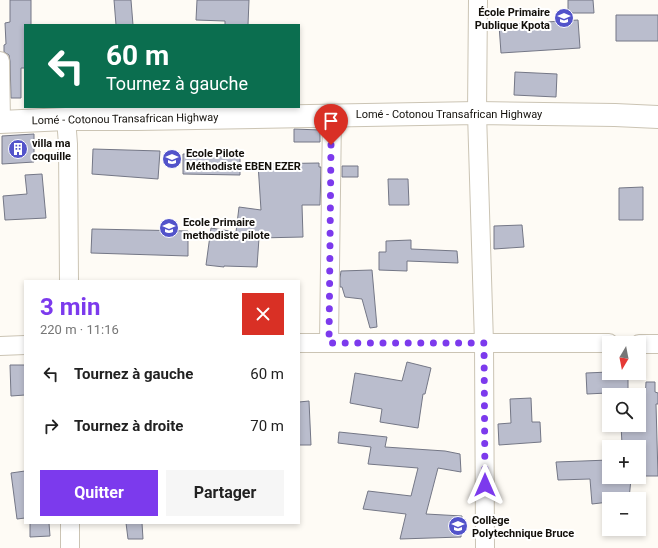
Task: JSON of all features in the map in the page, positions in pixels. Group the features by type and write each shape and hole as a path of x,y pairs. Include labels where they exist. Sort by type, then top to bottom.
{"highway":[{"name":"Lomé - Cotonou Transafrican Highway","path":"0,112 66,119 477,113 655,115"}],"street":[{"path":"478,0 477,113 484,343 485,548"},
{"path":"0,61 0,112"},
{"path":"329,343 332,115"},
{"path":"66,119 68,144 69,280"},
{"path":"300,343 602,343"},
{"path":"646,344 658,344"},
{"path":"0,346 24,345"},
{"path":"70,524 70,548"}],"building":[{"path":"10,0 31,0 31,24 24,24 24,68 21,68 21,98 11,98 10,61 9,55 4,52 4,45 6,44 5,23 10,22"},
{"path":"114,0 131,0 133,24 116,24"},
{"path":"197,0 249,0 248,24 225,24 225,21 196,20"},
{"path":"568,0 593,0 594,13 568,13"},
{"path":"616,15 658,15 658,41 616,41"},
{"path":"578,20 580,48 501,53 499,25"},
{"path":"515,72 557,74 556,97 514,95"},
{"path":"294,129 320,130 320,142 294,142"},
{"name":"villa ma coquille","path":"34,134 34,162 2,164 2,136"},
{"path":"93,149 160,151 158,179 92,174"},
{"path":"183,154 240,154 240,175 183,174"},
{"path":"319,163 319,167 321,167 320,205 302,205 303,237 259,238 257,267 224,267 206,265 211,228 236,232 239,207 261,210 258,164"},
{"path":"342,166 358,166 358,177 342,177"},
{"path":"42,174 46,218 5,220 3,196 27,194 25,175"},
{"path":"388,179 408,179 409,205 389,205"},
{"path":"643,187 643,220 619,220 619,188"},
{"path":"522,225 524,247 494,249 494,226"},
{"path":"92,229 188,231 188,256 91,253"},
{"path":"411,240 411,249 457,251 458,263 407,261 407,271 379,270 379,252 386,252 386,241"},
{"path":"372,270 377,327 370,328 362,299 345,297 342,287 340,287 340,278 341,271"},
{"path":"407,362 431,368 425,394 423,394 418,428 380,422 382,409 350,403 355,373 402,381"},
{"path":"10,365 24,365 24,395 11,396"},
{"path":"602,372 602,380 628,380 628,388 602,388 602,393 587,394 586,373"},
{"path":"646,382 655,382 655,392 658,393 658,404 656,404 658,476 646,476 646,440 622,440 621,432 646,432"},
{"path":"531,398 532,422 540,422 541,442 499,445 498,424 511,423 510,399"},
{"path":"309,401 311,445 300,445 300,402"},
{"path":"339,432 387,437 385,447 445,451 460,454 461,472 438,468 426,514 462,516 461,537 400,539 406,514 363,509 368,491 411,496 418,468 368,464 371,447 338,443"},
{"path":"602,460 602,484 630,484 630,492 602,492 602,503 592,504 590,479 558,480 556,462"},
{"path":"24,471 24,518 17,519 11,473"},
{"path":"30,524 49,524 50,536 30,537"},
{"path":"126,524 142,524 143,539 128,539"}],"place":[{"name":"École Primaire Publique Kpota","path":"564,18"},
{"name":"villa ma coquille","path":"18,149"},
{"name":"Ecole Pilote Méthodiste EBEN EZER","path":"172,159"},
{"name":"Ecole Primaire methodiste pilote","path":"169,228"},
{"name":"Collège Polytechnique Bruce","path":"458,526"}],"route":[{"path":"331,145 329,343 484,343 485,485"}]}
